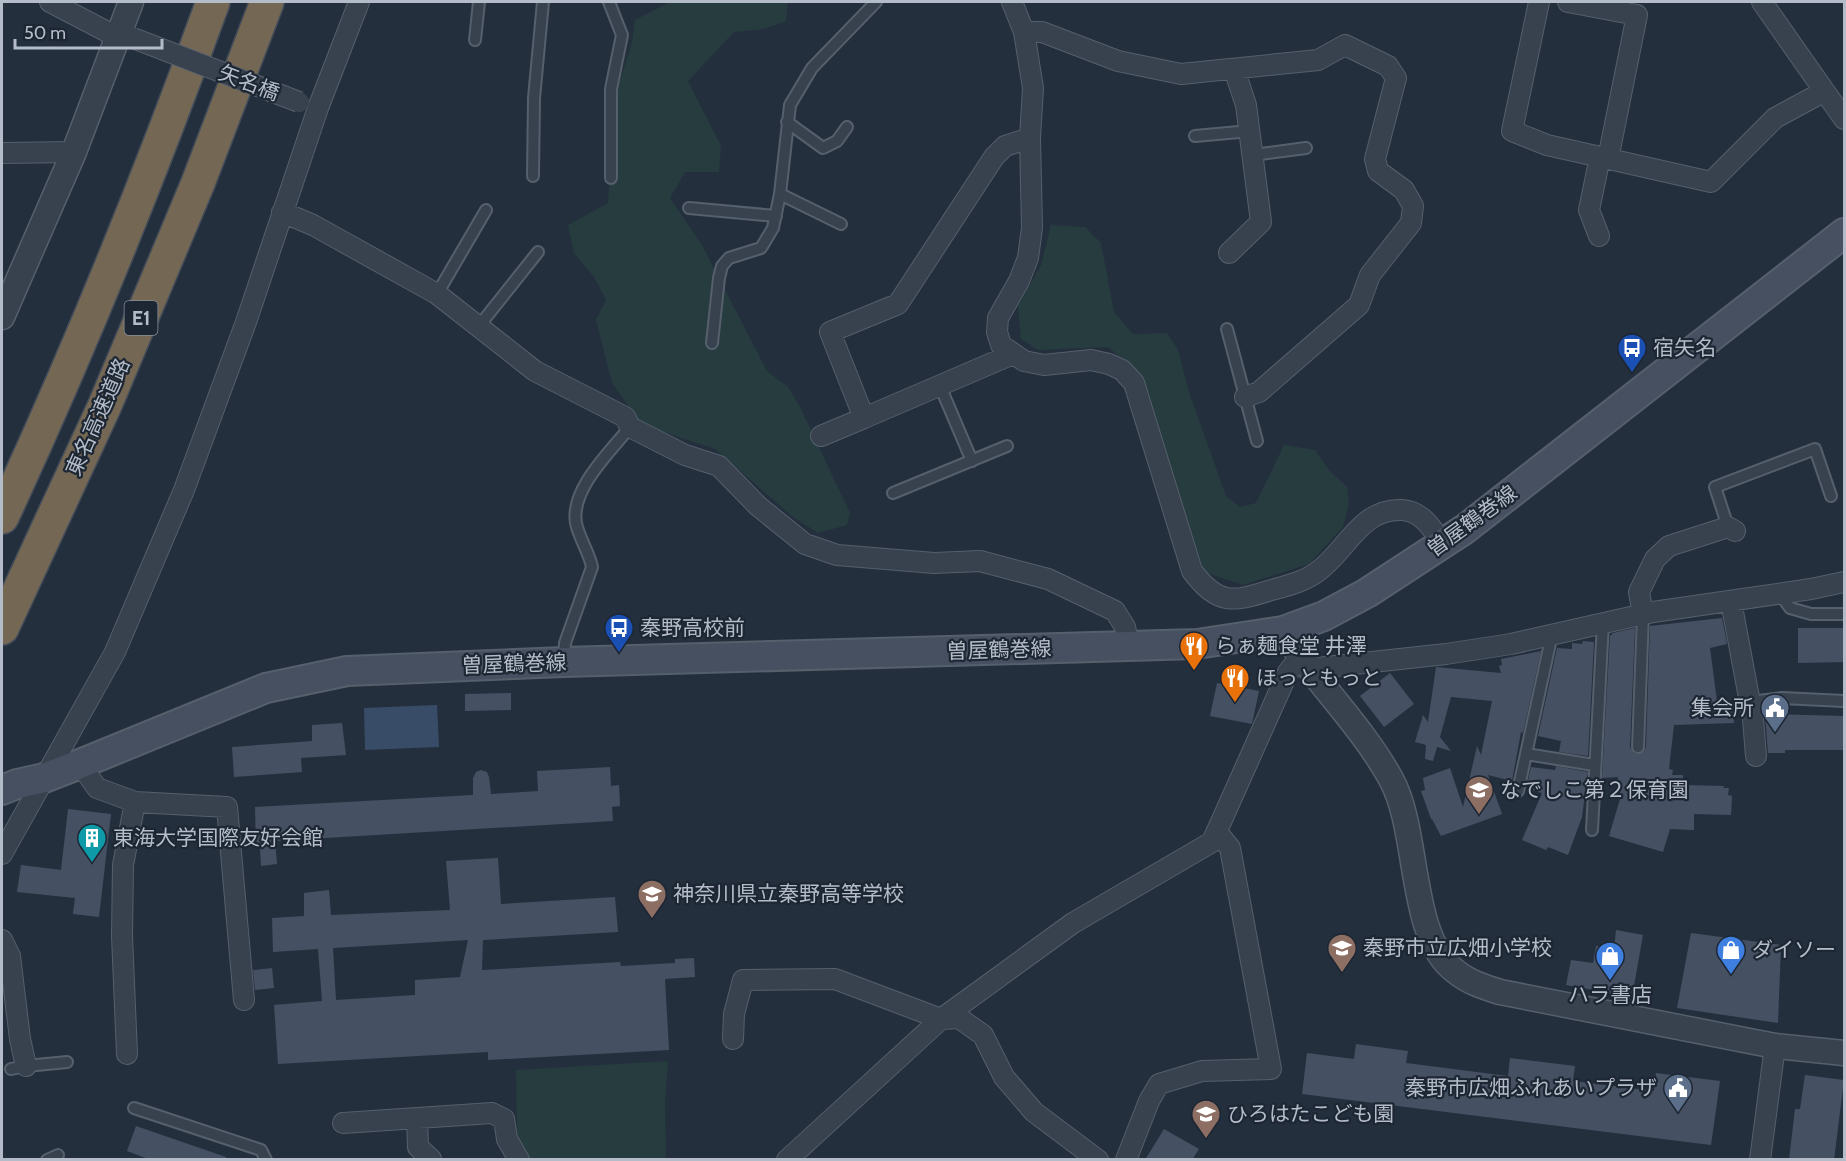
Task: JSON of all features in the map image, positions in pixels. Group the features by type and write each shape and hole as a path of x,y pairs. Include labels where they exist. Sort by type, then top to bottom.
{"highway":[{"name":"E1","path":"2,517 113,261 183,86 213,2"},
{"name":"東名高速道路","path":"2,628 105,405 198,183 267,2"}],"main road":[{"name":"曽屋鶴巻線","path":"2,790 44,778 266,688 347,671 564,662 1197,644 1284,631 1324,616 1367,593 1465,529 1845,233"},
{"name":"曽屋鶴巻線","path":"2,812 14,806 44,778"}],"street":[{"name":"矢名橋","path":"50,2 126,38 318,108"},
{"path":"2,317 126,38 131,2"},
{"path":"2,854 115,652 184,490 246,322 318,108 359,2"},
{"path":"1012,2 1024,32 1033,88 1030,138 1032,228 1028,258 1020,280 998,318 997,332 1001,345 1024,361 1044,366 1091,360 1109,364 1122,370 1134,383 1192,571 1204,587 1220,597 1240,600 1304,580 1318,572 1362,526 1376,515 1389,510 1408,511 1431,525 1442,544"},
{"path":"1539,2 1512,132 1547,145 1711,182 1775,118 1824,92"},
{"path":"1568,2 1637,15 1604,158 1589,210 1599,237"},
{"path":"1762,2 1845,119"},
{"path":"1024,32 1042,32 1118,62 1181,74 1318,60 1345,45 1388,66 1396,78 1375,159 1378,171 1404,190 1413,206 1411,223 1370,274 1359,305 1259,392 1245,397"},
{"path":"1229,253 1261,222 1246,105 1234,69"},
{"path":"864,418 830,332 898,304 994,157 1005,147 1030,138"},
{"path":"2,153 74,152"},
{"path":"282,212 314,225 437,294 536,370 625,417 630,427 685,455 719,466 758,506 805,544 837,555 934,563 980,561 1048,579 1115,611 1125,627 1129,646"},
{"path":"821,436 1013,354"},
{"path":"1643,615 1639,592 1655,559 1669,546 1731,529"},
{"path":"788,1160 941,1019 1073,923 1212,842 1288,672 1304,663 1446,654 1511,644 1643,615 1845,582"},
{"path":"1731,601 1750,702 1756,756"},
{"path":"1284,631 1304,663 1358,729 1393,782 1406,824 1425,921 1431,940 1440,957 1454,971 1472,982 1500,992 1775,1046 1845,1053"},
{"path":"80,764 97,788 135,802 228,807 244,1000"},
{"path":"127,1054 122,936 123,865 135,802"},
{"path":"1126,1160 1149,1101 1159,1084 1202,1071 1271,1069 1230,848 1217,832"},
{"path":"2,940 10,956 20,1040 18,1067"},
{"path":"733,1039 734,1014 743,980 835,978 941,1019 959,1018 983,1035 1004,1077 1034,1112 1093,1158"},
{"path":"1760,1160 1775,1046"},
{"path":"343,1123 492,1113 504,1119 507,1139 519,1160"},
{"path":"417,1118 418,1147 431,1159"}],"lane":[{"path":"475,40 479,2"},
{"path":"533,176 534,98 543,2"},
{"path":"609,2 622,35 611,89 611,178"},
{"path":"712,343 722,266 729,258 760,248 773,228 780,194 790,105 812,68 876,2"},
{"path":"787,122 823,148 837,141 847,127"},
{"path":"1195,136 1250,131"},
{"path":"1253,155 1306,148"},
{"path":"780,194 842,224"},
{"path":"689,208 776,216"},
{"path":"437,294 486,210"},
{"path":"478,326 538,252"},
{"path":"1227,329 1257,441"},
{"path":"940,386 972,461"},
{"path":"564,662 565,643 592,567 590,556 576,523 577,503 585,484 630,427"},
{"path":"893,492 1007,446"},
{"path":"1731,529 1715,487 1815,450 1831,496"},
{"path":"1780,594 1790,608 1811,614 1845,614"},
{"path":"1638,747 1643,615"},
{"path":"1592,830 1603,623"},
{"path":"1518,791 1552,634"},
{"path":"1750,702 1782,698 1845,701"},
{"path":"1526,754 1594,765"},
{"path":"18,1067 67,1062"},
{"path":"134,1108 261,1150 266,1160"},
{"path":"47,1160 58,1155"}],"green space":[{"path":"670,2 788,2 786,21 764,29 734,32 688,81 721,146 719,172 685,172 670,198 702,245 767,371 788,387 800,407 850,513 847,525 818,533 793,517 715,449 642,425 612,383 596,320 606,300 594,277 574,253 568,225 608,203 615,97 632,42 635,20"},
{"path":"1051,225 1085,227 1101,243 1114,312 1133,334 1167,333 1178,350 1189,392 1226,496 1240,507 1256,503 1284,445 1315,450 1329,470 1347,487 1349,502 1343,527 1309,564 1243,585 1204,572 1140,374 1108,347 1038,350 1021,339 1018,306 1041,265"},
{"path":"668,1061 665,1103 666,1159 530,1159 517,1137 516,1070"}],"water":[{"path":"437,705 439,747 365,750 364,708"}],"building":[{"path":"1722,618 1727,644 1710,648 1717,701 1729,701 1729,704 1733,704 1734,723 1674,725 1669,769 1673,770 1672,775 1683,775 1683,785 1729,788 1728,795 1732,796 1731,815 1694,814 1694,830 1670,829 1663,852 1609,836 1620,799 1615,798 1618,777 1602,778 1610,636 1613,633 1635,628 1630,747 1634,753 1638,754 1646,747 1650,626"},
{"path":"1798,628 1845,628 1845,662 1798,663"},
{"path":"1583,641 1594,642 1588,756 1559,752 1561,741 1538,736 1557,648 1572,649 1572,643 1582,644"},
{"path":"1541,651 1523,733 1521,732 1512,781 1488,775 1502,814 1441,836 1431,819 1421,791 1425,790 1423,778 1450,768 1463,807 1477,746 1481,755 1492,701 1451,697 1440,737 1451,751 1437,747 1433,761 1425,759 1426,745 1415,742 1423,715 1428,722 1436,667 1501,673 1499,666 1502,665 1501,659"},
{"path":"1390,673 1414,704 1384,727 1360,696"},
{"name":"ほっともっと","path":"1217,683 1259,691 1252,724 1210,716"},
{"path":"511,693 511,710 465,711 465,694"},
{"path":"1765,714 1845,716 1845,750 1785,750 1785,753 1768,753"},
{"path":"342,723 346,755 301,758 302,772 234,777 232,747 312,741 312,725"},
{"path":"1556,766 1588,772 1582,817 1568,855 1548,847 1546,850 1522,840 1542,793 1530,789 1527,785 1531,767 1555,770"},
{"path":"610,767 611,786 619,785 620,806 612,807 613,821 275,841 277,864 261,866 260,848 256,848 255,807 473,795 473,778 476,772 481,770 487,772 491,794 538,791 537,771"},
{"name":"東海大学国際友好会館","path":"68,809 111,814 99,917 73,914 75,898 17,892 21,865 61,870"},
{"path":"498,858 501,904 615,897 618,932 483,940 482,970 620,962 621,966 675,963 675,959 694,958 695,977 665,979 669,1050 488,1060 488,1052 278,1064 274,1005 322,1001 318,949 273,952 272,918 304,916 304,893 329,890 331,915 450,910 446,861","holes":["468,940 460,977 415,980 415,995 336,1000 333,948"]},
{"path":"1616,930 1643,935 1632,997 1566,985 1571,960 1593,963 1596,946 1614,949"},
{"name":"ダイソー","path":"1691,933 1781,945 1778,1023 1677,1008"},
{"path":"272,968 274,988 255,990 253,970"},
{"path":"1356,1044 1408,1051 1406,1063 1508,1076 1510,1058 1575,1066 1573,1081 1654,1091 1656,1073 1720,1081 1711,1145 1302,1094 1307,1053 1354,1059"},
{"path":"1805,1075 1844,1080 1834,1160 1789,1160 1795,1109 1800,1109"},
{"path":"136,1126 226,1157 226,1160 151,1160 127,1151"},
{"path":"1164,1129 1199,1149 1192,1160 1145,1160"}],"place":[{"name":"宿矢名","path":"1632,374"},
{"name":"秦野高校前","path":"619,654"},
{"name":"らぁ麺食堂 井澤","path":"1194,672"},
{"name":"ほっともっと","path":"1235,704"},
{"name":"集会所","path":"1775,734"},
{"name":"なでしこ第２保育園","path":"1479,816"},
{"name":"東海大学国際友好会館","path":"92,864"},
{"name":"神奈川県立秦野高等学校","path":"652,920"},
{"name":"秦野市立広畑小学校","path":"1342,974"},
{"name":"ダイソー","path":"1731,976"},
{"name":"ハラ書店","path":"1610,982"},
{"name":"秦野市広畑ふれあいプラザ","path":"1678,1114"},
{"name":"ひろはたこども園","path":"1206,1140"}]}
